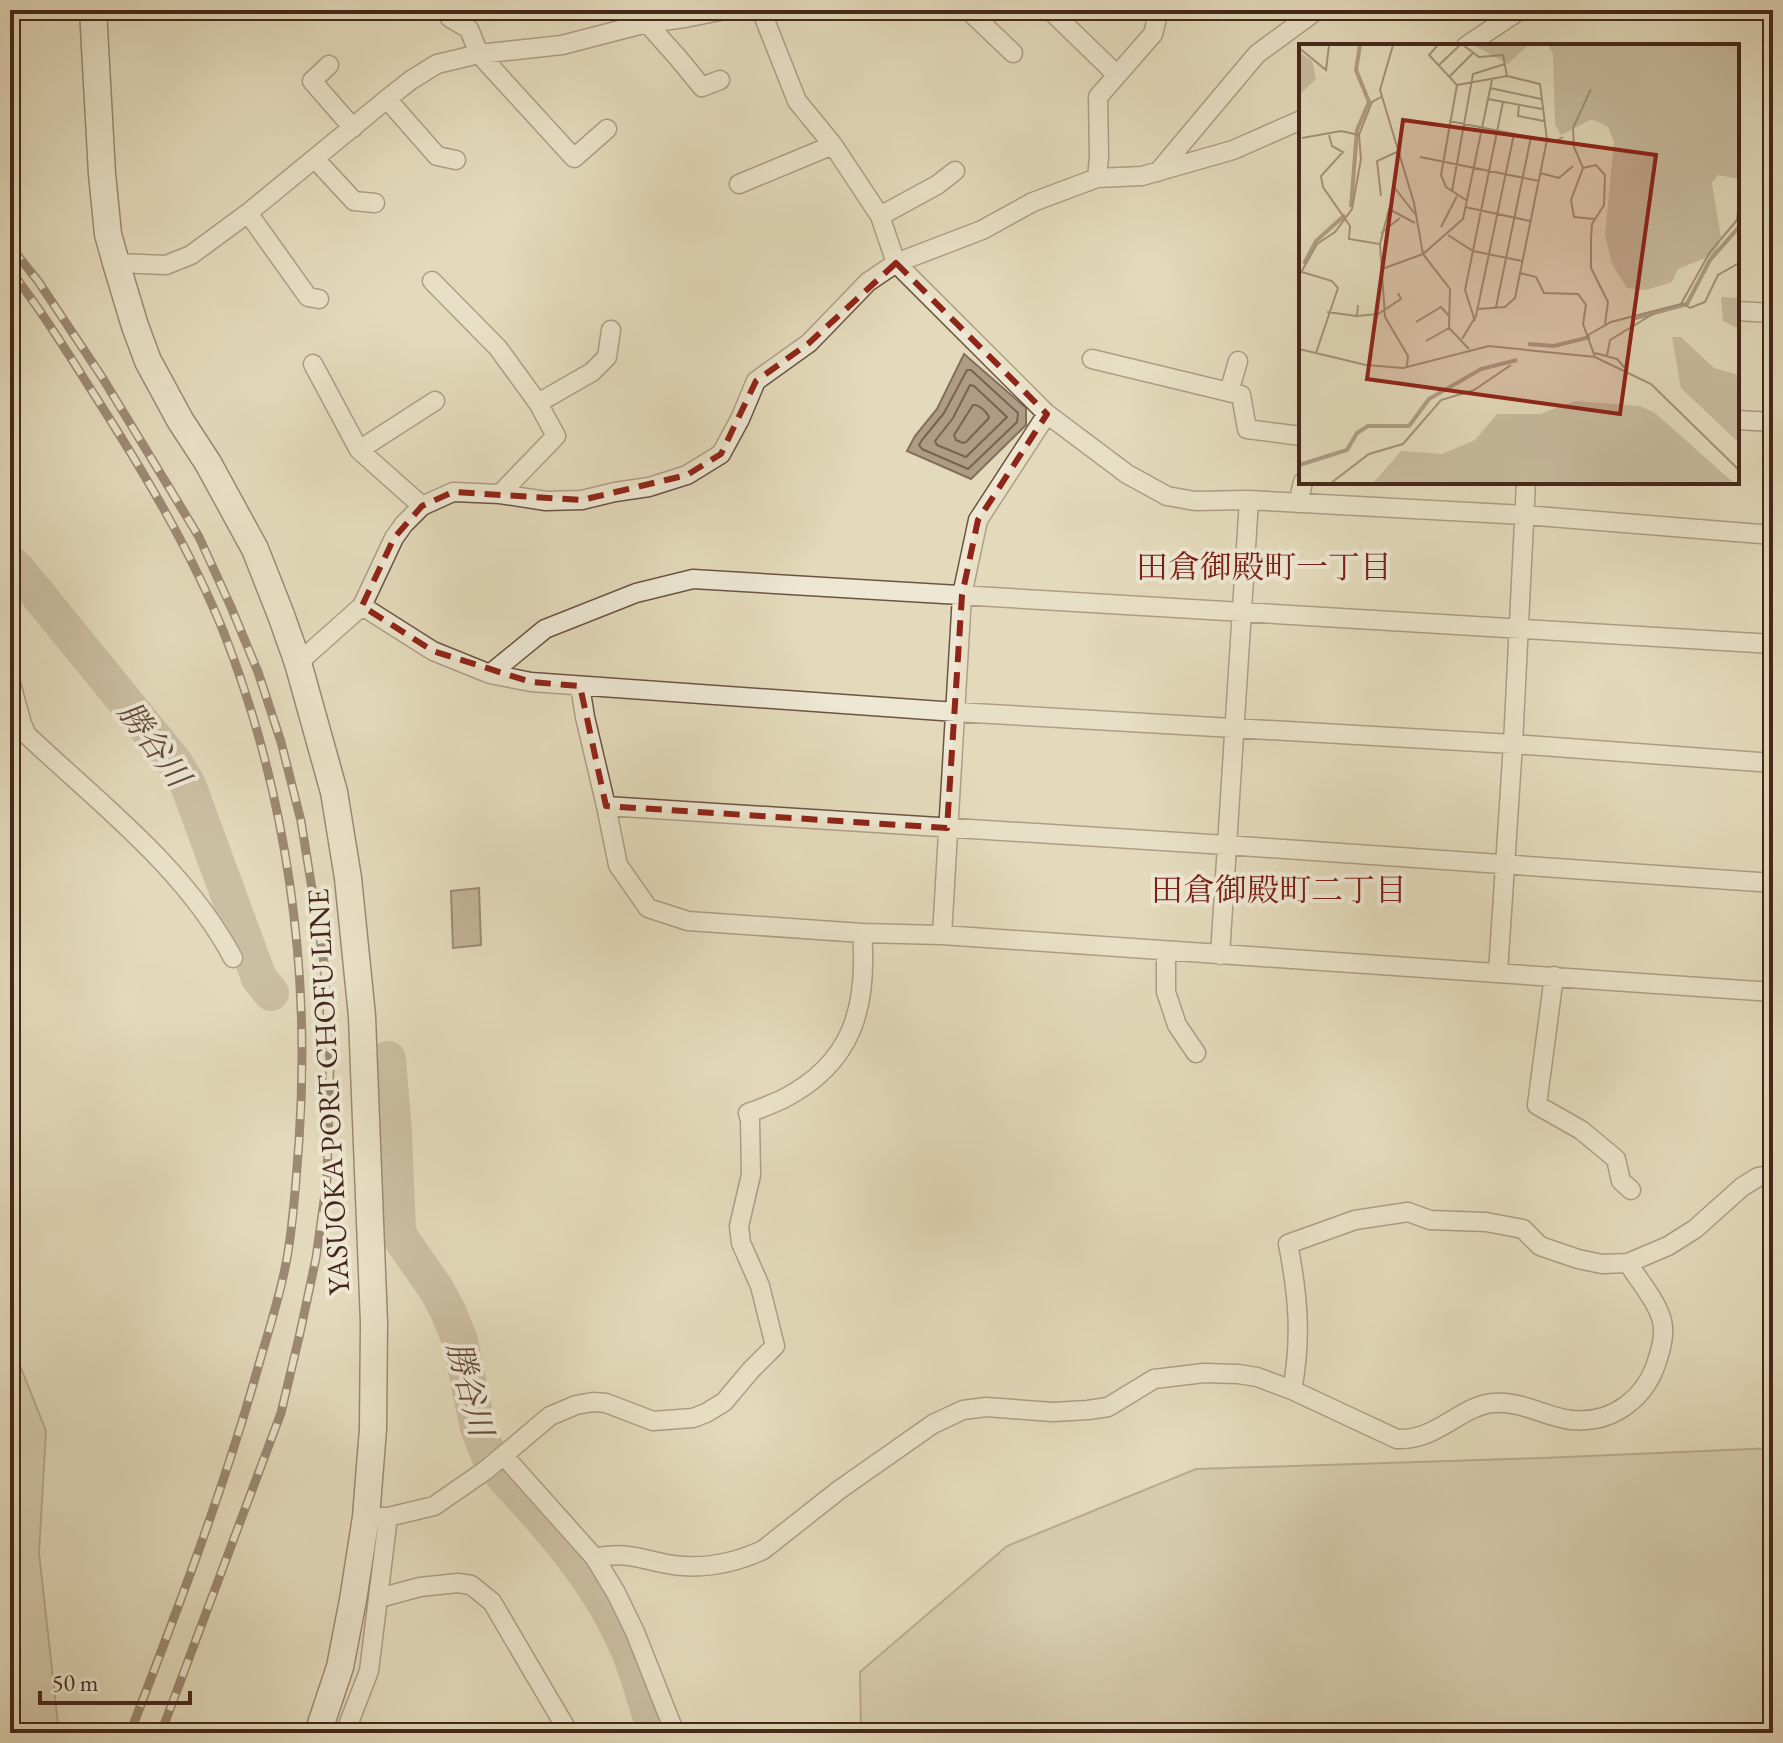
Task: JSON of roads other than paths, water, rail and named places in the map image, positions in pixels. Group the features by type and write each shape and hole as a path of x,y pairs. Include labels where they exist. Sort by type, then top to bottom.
{"main road":[{"name":"YASUOKA PORT CHOFU LINE","path":"93,10 108,234 135,326 148,361 255,549 298,663 334,792 342,834 362,1016 374,1323 373,1429 377,1517 353,1600 327,1732"}],"street":[{"path":"447,10 450,18 469,29 479,54 574,158 607,129"},
{"path":"116,263 166,265 191,255 248,213 411,80 437,64 479,54 562,45 647,23 725,10"},
{"path":"761,10 797,101 833,145 880,216 896,263 1047,414 1127,474 1167,496 1195,501 1249,500 1524,515 1773,535"},
{"path":"968,10 1013,53"},
{"path":"1050,10 1117,75"},
{"path":"1097,178 1098,97 1153,34 1159,10"},
{"path":"1158,172 1257,54 1317,10"},
{"path":"1469,44 1520,10"},
{"path":"647,23 702,87 720,80"},
{"path":"329,65 312,81 353,128"},
{"path":"387,99 437,156 456,160"},
{"path":"298,663 362,606 394,538 422,506 453,492 500,494 546,501 582,500 649,487 687,475 721,454 756,381 809,343 868,282 896,263 982,230 1033,202 1097,178 1142,176 1158,172 1233,150 1299,121"},
{"path":"739,184 833,145"},
{"path":"315,159 354,201 375,203"},
{"path":"880,216 937,185 955,171"},
{"path":"248,213 308,297 319,299"},
{"path":"432,281 498,348 538,403 556,436 500,494"},
{"path":"1739,311 1773,313"},
{"path":"538,403 592,372 607,357 611,330"},
{"path":"1092,359 1241,395 1247,429 1299,436"},
{"path":"1229,392 1238,361"},
{"path":"313,364 359,450 422,506"},
{"path":"359,450 435,401"},
{"path":"942,935 962,595 978,520 1047,414"},
{"path":"1739,420 1773,422"},
{"path":"1298,503 1303,484"},
{"path":"1498,972 1526,484"},
{"path":"1220,955 1249,500"},
{"path":"490,674 545,629 636,593 693,579 1773,644"},
{"path":"362,606 433,651 490,674 531,682 1773,763"},
{"path":"10,680 27,735 147,845 209,920 233,958"},
{"path":"580,686 618,865 648,908 688,921 750,927 942,935 1773,992"},
{"path":"606,806 1773,883"},
{"path":"327,1732 369,1671 379,1598 377,1517 434,1506 497,1461 550,1416 576,1405 606,1403 653,1421 693,1418 706,1413 724,1402 775,1346 760,1286 741,1243 739,1226 751,1175 748,1113 784,1098 813,1079 846,1044 861,995 864,959 862,933"},
{"path":"1166,951 1166,992 1177,1025 1196,1053"},
{"path":"1554,976 1537,1105 1581,1130 1616,1159 1621,1181 1631,1190"},
{"path":"1292,1390 1297,1364 1298,1302 1288,1244 1355,1220 1408,1212 1430,1220 1486,1222 1523,1229 1540,1246 1578,1259 1602,1264 1628,1263 1668,1246 1695,1229 1742,1187 1758,1177 1773,1174"},
{"path":"595,1558 610,1554 627,1555 682,1566 715,1565 749,1556 763,1550 839,1490 933,1424 963,1410 986,1407 1053,1412 1108,1407 1154,1379 1204,1373 1257,1377 1397,1439 1410,1440 1429,1434 1491,1403 1504,1403 1572,1420 1602,1418 1627,1407 1641,1393 1654,1373 1662,1346 1662,1319 1628,1263"},
{"path":"497,1461 595,1558 635,1632 675,1733"},
{"path":"379,1598 420,1587 458,1583 471,1585 492,1602 569,1733"}],"water":[{"path":"964,354 1026,408 1026,425 971,479 907,451 937,409"}],"waterway":[{"name":"勝谷川","path":"10,563 175,763 188,785 259,978 271,993"},
{"name":"勝谷川","path":"388,1059 398,1231 448,1311 460,1341 478,1428 489,1456 568,1550 612,1616 629,1651 656,1733"}],"railway":[{"path":"10,246 38,281 102,377 199,537 231,607 258,672 281,742 301,821 324,963 330,1060 327,1179 316,1258 281,1413 161,1733"},
{"path":"10,270 66,350 150,484 197,572 224,633 246,694 279,819 297,947 302,1076 294,1199 284,1271 231,1457 130,1733"}],"district":[{"name":"田倉御殿町一丁目","path":"1264,567"},
{"name":"田倉御殿町二丁目","path":"1279,890"}]}
